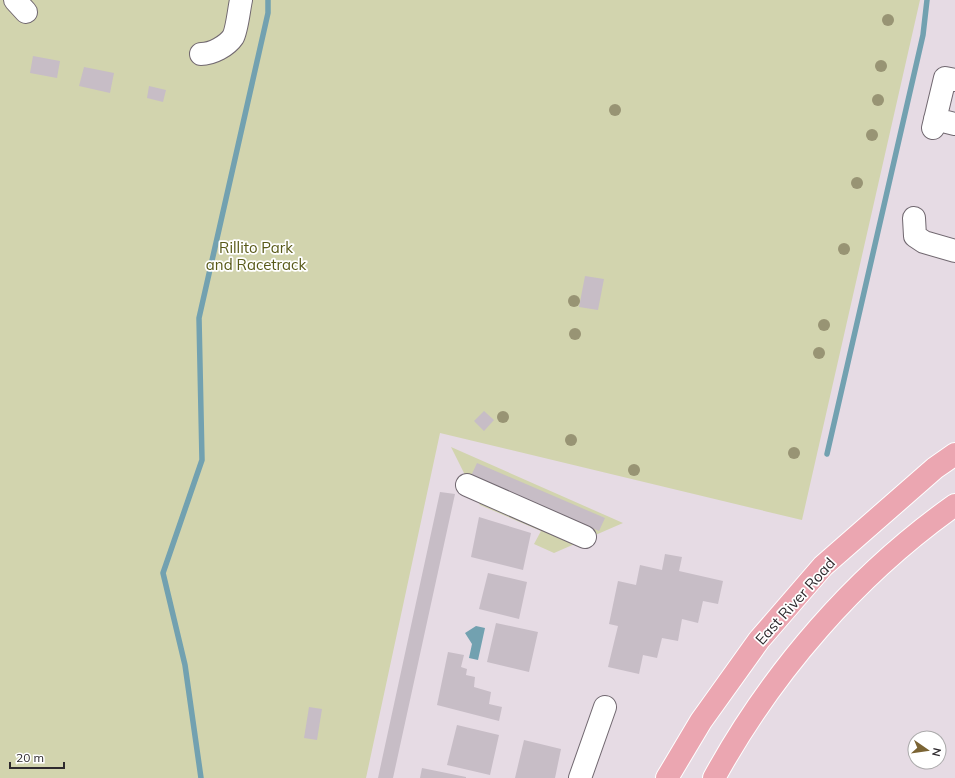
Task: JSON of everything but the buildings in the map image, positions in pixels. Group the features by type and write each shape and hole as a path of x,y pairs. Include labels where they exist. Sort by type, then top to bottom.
{"main road":[{"name":"East River Road","path":"667,778 701,721 759,640 823,566 935,468 955,454"},
{"path":"714,778 732,744 787,667 847,597 918,531 955,505"}],"lane":[{"path":"201,54 209,54 221,47 233,36 241,0"},
{"path":"941,124 945,78 955,80"},
{"path":"914,218 915,236 924,242 955,250"},
{"path":"467,485 585,536"},
{"path":"580,778 605,708"}],"green space":[{"name":"Rillito Park and Racetrack","path":"0,0 920,0 802,520 440,433 366,778 0,778"},
{"path":"451,447 623,523 554,553 534,544 541,531 480,505"}],"water":[{"path":"476,626 485,628 478,660 469,658 472,644 465,633"}],"waterway":[{"path":"201,778 185,665 163,573 202,460 199,318 268,13 268,0"},
{"path":"827,454 923,35 927,0"}]}
